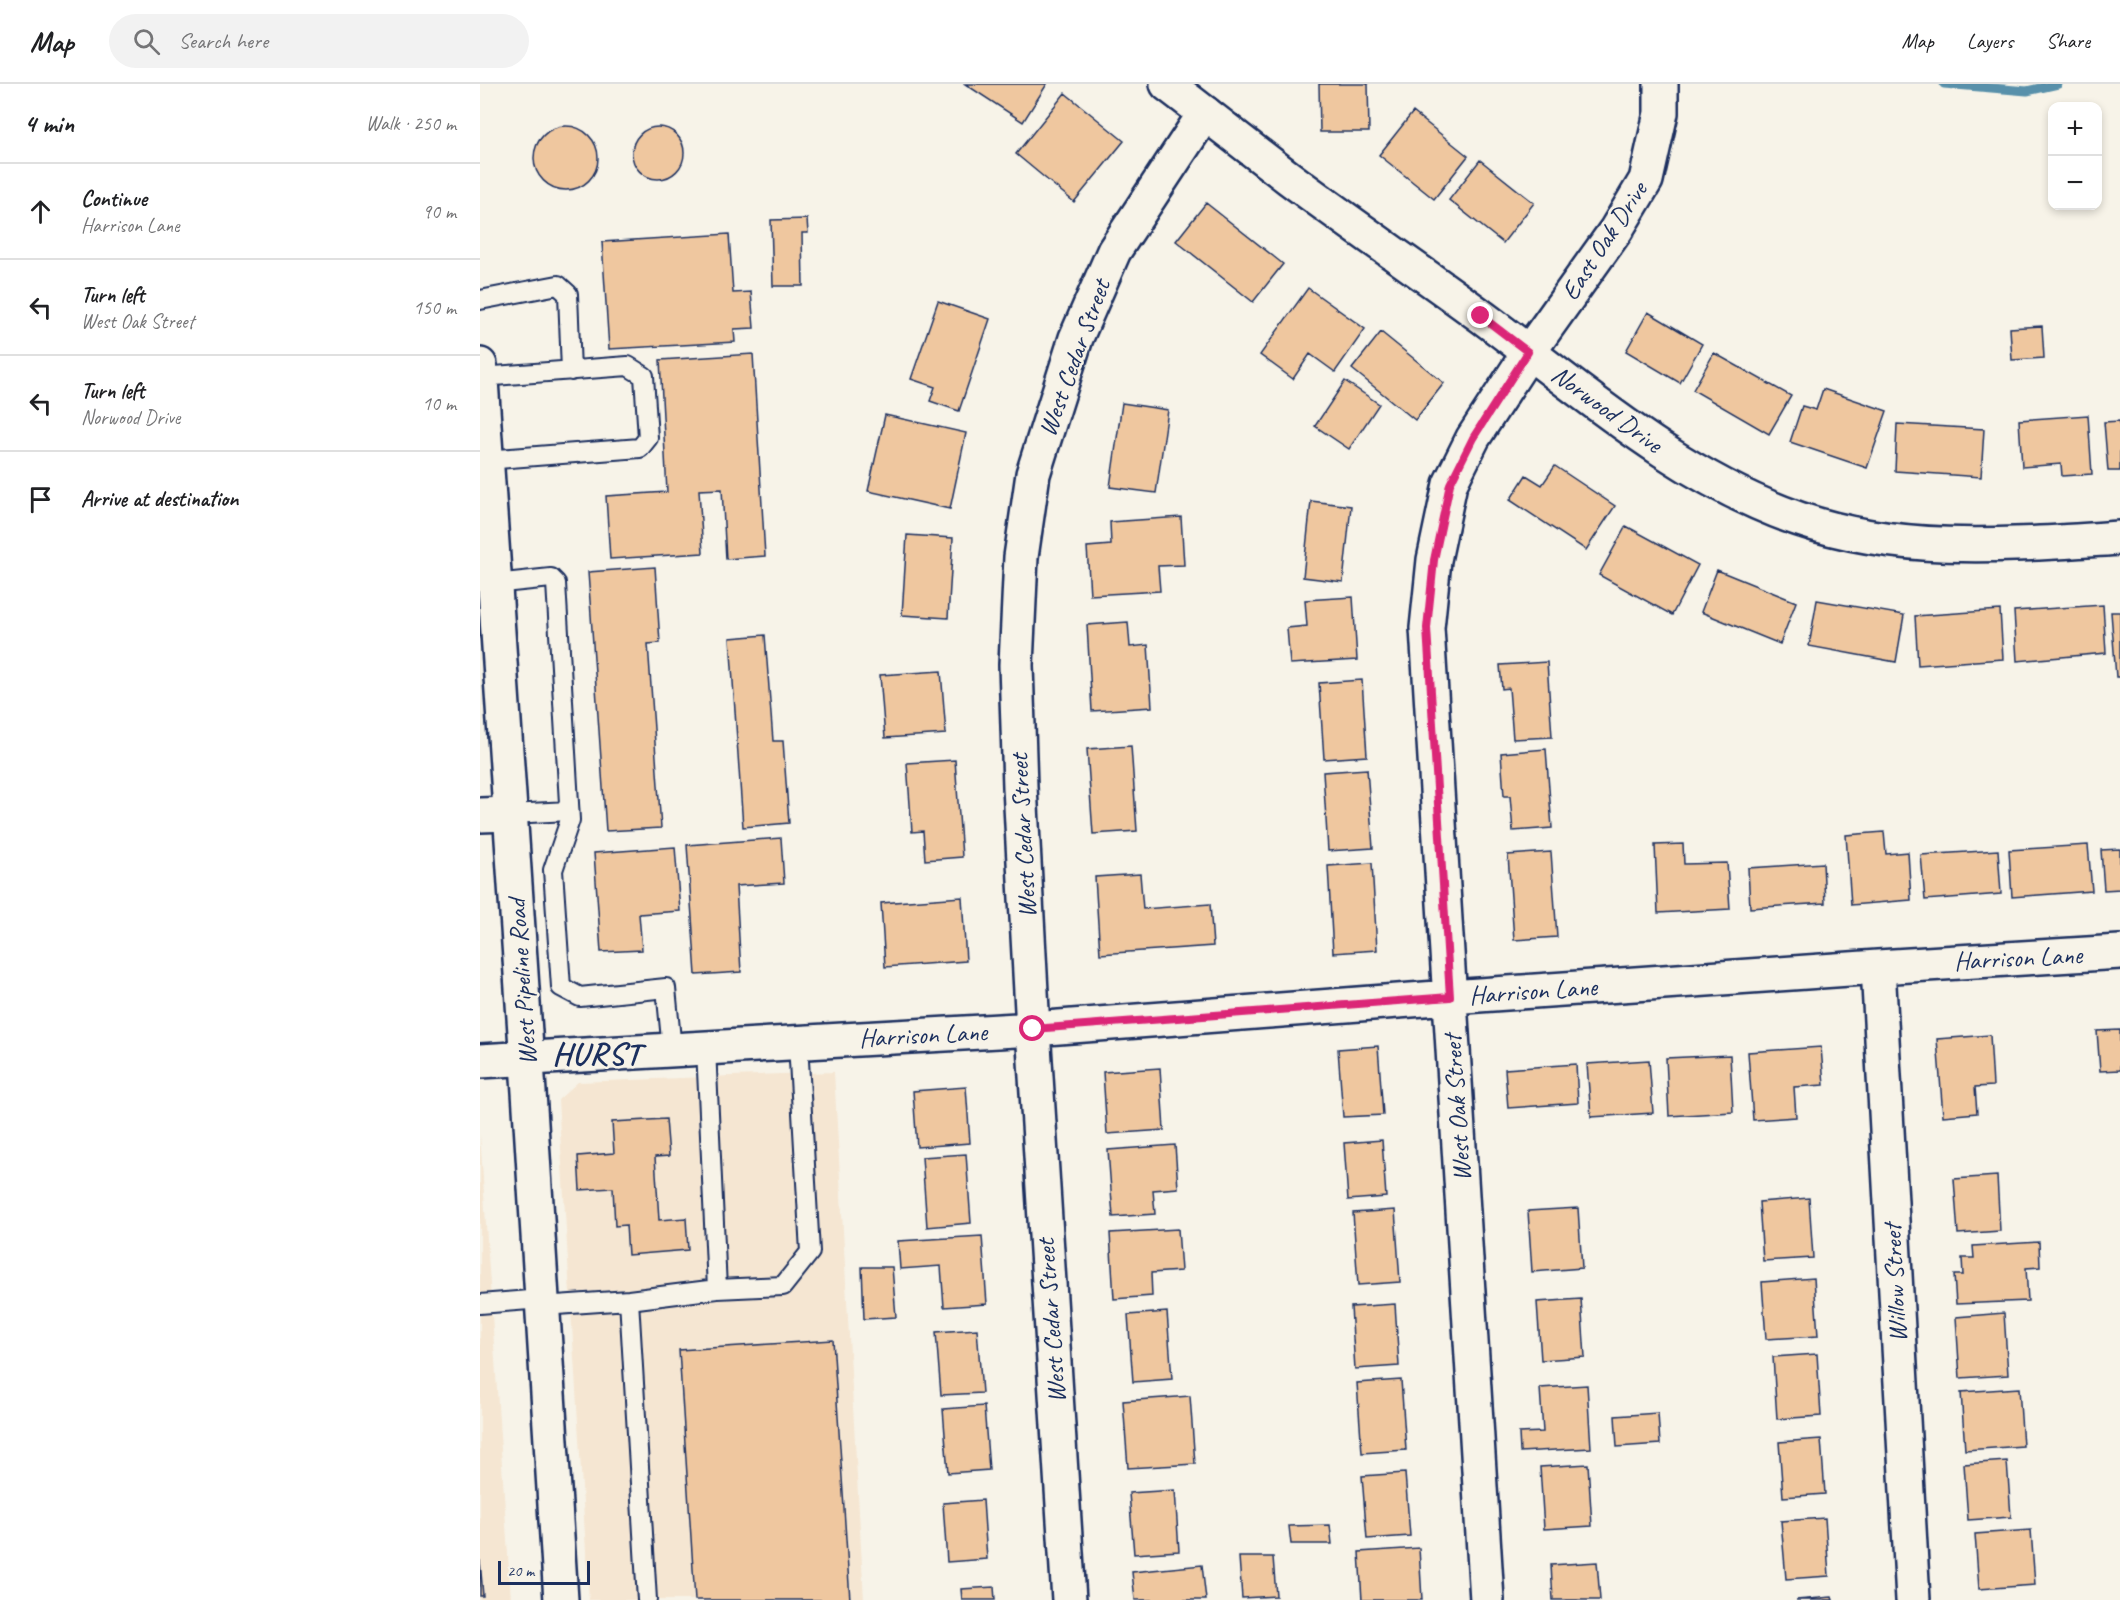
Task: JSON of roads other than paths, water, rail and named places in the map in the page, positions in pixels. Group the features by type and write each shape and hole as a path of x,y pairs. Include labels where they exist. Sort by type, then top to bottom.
{"street":[{"name":"Norwood Drive","path":"1167,84 1288,177 1652,443 1690,467 1763,505 1801,520 1878,538 1936,544 1976,546 2120,538"},
{"name":"East Oak Drive","path":"1528,352 1580,283 1646,180 1661,113 1661,84"},
{"name":"West Cedar Street","path":"1069,1600 1020,787 1016,665 1021,557 1033,474 1076,338 1114,251 1205,113"},
{"name":"West Oak Street","path":"1487,1600 1427,628 1434,560 1450,484 1473,438 1528,352"},
{"name":"West Pipeline Road","path":"480,371 486,460 495,814 527,1058 561,1600"},
{"name":"Harrison Lane","path":"480,1061 1033,1029 1450,997 2120,952"},
{"name":"Willow Street","path":"1878,967 1913,1600"}],"lane":[{"path":"480,300 558,285 568,294 571,370"},
{"path":"480,371 571,370 628,366 644,376 648,438 640,448 486,460"},
{"path":"490,590 551,578 556,583 570,820 553,870 561,987 580,997 666,988 672,1050"},
{"path":"495,814 569,811"},
{"path":"480,1305 629,1300 717,1289 783,1286 810,1252 798,1043"},
{"path":"706,1048 717,1289"},
{"path":"629,1300 647,1600"}],"waterway":[{"path":"1944,84 2027,91 2058,84"}],"district":[{"name":"HURST","path":"597,1053"}]}
